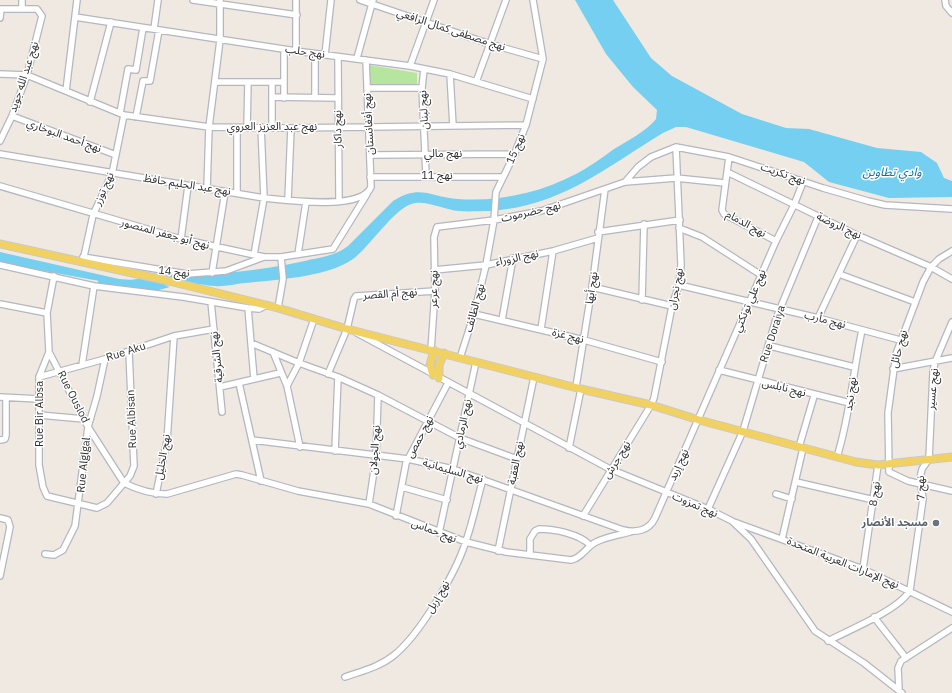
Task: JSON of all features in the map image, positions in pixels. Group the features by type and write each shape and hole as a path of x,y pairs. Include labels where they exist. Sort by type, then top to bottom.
{"main road":[{"path":"0,244 83,260 278,308 460,358 651,405 699,420 744,431 837,458 878,465 952,457"},
{"path":"433,350 430,365 436,377"},
{"path":"436,377 444,353"}],"street":[{"path":"0,18 1,9 22,8 22,0"},
{"path":"66,91 77,0"},
{"path":"136,117 142,81 150,81 158,0"},
{"path":"193,0 220,2 296,15"},
{"path":"296,0 296,52"},
{"path":"325,55 331,0"},
{"name":"نهج مصطفى كمال الرافعي","path":"360,0 372,2 490,44 543,59"},
{"path":"410,66 434,0"},
{"path":"476,82 506,0"},
{"path":"533,0 543,59"},
{"path":"207,188 209,127 220,40 220,2"},
{"path":"357,58 372,2"},
{"path":"948,4 952,13"},
{"name":"نهج عبد الله جويد","path":"0,141 12,116 27,75 42,22 41,12 37,9 22,8"},
{"name":"نهج حلب","path":"75,17 296,52 357,58 410,66 450,74 532,99"},
{"path":"90,102 110,22"},
{"name":"نهج توزر","path":"83,260 93,215 112,174 128,69 136,70 144,28"},
{"path":"284,50 284,98"},
{"path":"315,54 315,98"},
{"name":"نهج داكار","path":"338,57 339,201"},
{"name":"نهج 15","path":"495,196 515,154 526,125 543,59"},
{"name":"نهج أفغانستان","path":"366,60 370,126 370,188"},
{"name":"نهج لبنان","path":"424,69 422,88 425,126 426,176"},
{"path":"0,74 27,75"},
{"path":"450,74 453,126"},
{"name":"نهج عبد العزيز العروي","path":"27,75 122,114 209,127 291,128 526,125"},
{"path":"215,82 284,82"},
{"path":"247,128 248,82"},
{"path":"272,82 272,127"},
{"path":"367,88 422,88"},
{"path":"272,98 338,98"},
{"name":"نهج أحمد البوخاري","path":"12,116 116,155"},
{"path":"0,125 7,126"},
{"path":"237,128 237,193"},
{"path":"254,255 264,198 261,128"},
{"path":"288,200 291,128"},
{"path":"625,182 638,167 651,157 676,146"},
{"name":"نهج تكريت","path":"676,146 730,157 803,182 885,205 952,210"},
{"name":"نهج نجران","path":"651,405 662,362 672,306 679,285 681,265 680,220 676,178 676,146"},
{"name":"نهج عبد الحليم حافظ","path":"0,154 225,192 306,202 339,201 360,197 370,188"},
{"name":"نهج مالي","path":"370,155 515,154"},
{"name":"نهج الدمام","path":"730,157 724,183 721,206 724,214 776,241"},
{"name":"نهج الروضة","path":"727,172 856,235 931,267 952,279"},
{"name":"نهج 11","path":"370,177 503,177"},
{"path":"625,182 676,178 724,183"},
{"name":"نهج حضرموت","path":"436,228 440,226 494,220 558,206 625,182"},
{"name":"نهج علي تونكتي","path":"699,420 719,371 803,182"},
{"name":"نهج أبو جعفر المنصور","path":"0,186 93,215 181,239 216,248 264,257 281,257 334,248 370,188"},
{"path":"181,239 188,186"},
{"name":"نهج أبها","path":"569,448 579,388 584,340 605,189"},
{"path":"212,273 225,192"},
{"name":"نهج الطائف","path":"460,358 474,314 486,265 494,220 495,196"},
{"path":"298,254 306,202"},
{"name":"Rue Doraiya","path":"708,509 744,431 757,381 770,346 780,309 818,217"},
{"name":"نهج الزوراء","path":"434,270 486,265 513,258 553,251 598,235 644,224 680,220"},
{"path":"642,300 644,224"},
{"name":"نهج عرعر","path":"433,350 436,228"},
{"path":"679,228 702,237 761,275"},
{"path":"818,318 856,235"},
{"path":"541,329 553,251"},
{"name":"نهج حائل","path":"888,464 888,413 893,369 900,340 931,267 952,251"},
{"name":"نهج 14","path":"83,260 187,274 226,271 264,257"},
{"path":"278,308 283,279 281,257"},
{"path":"502,320 513,258"},
{"path":"0,265 94,286 248,308 259,309 265,305"},
{"path":"839,274 915,302"},
{"name":"Rue Bir Albsa","path":"54,276 46,313 49,352 39,377 39,465 45,493 53,499 79,503"},
{"name":"نهج مأرب","path":"679,285 750,301 900,340"},
{"path":"82,365 94,286"},
{"path":"592,287 672,306"},
{"name":"نهج أم القصر","path":"350,329 354,299 356,296 434,291"},
{"name":"نهج الشرقية","path":"211,302 222,412"},
{"path":"0,304 46,313"},
{"path":"248,308 254,379"},
{"name":"نهج غزة","path":"474,314 541,329 662,362"},
{"path":"287,386 299,364 314,319"},
{"name":"نهج عسير","path":"929,460 932,386 935,362 952,322"},
{"name":"Rue Aku","path":"39,377 105,360 174,336 214,328"},
{"path":"328,374 350,329"},
{"name":"نهج تمزوت","path":"350,329 610,470 708,509 732,521 751,539 815,631 828,641 864,663 900,692"},
{"name":"نهج نجد","path":"837,458 845,431 854,368 862,330"},
{"name":"نهج الخليل","path":"174,336 167,441 156,494 167,494 236,474"},
{"path":"251,343 299,364 338,377 378,395 460,438 517,459"},
{"path":"770,346 854,368"},
{"name":"Rue Ouslod","path":"49,352 88,427 124,483"},
{"name":"Rue Albisan","path":"79,503 97,508 103,506 130,476 134,466 129,352"},
{"path":"273,352 280,373 287,386 300,447"},
{"path":"893,369 952,358"},
{"name":"Rue Alglgal","path":"46,554 58,554 67,546 75,526 88,427 105,360"},
{"name":"نهج الرمادي","path":"439,533 476,362"},
{"name":"نهج نابلس","path":"719,371 814,396 850,403"},
{"path":"220,387 280,373"},
{"name":"نهج العقبة","path":"498,551 534,376"},
{"path":"335,451 338,377"},
{"path":"239,383 261,481"},
{"name":"نهج حمص","path":"396,516 404,468 448,383"},
{"name":"نهج الجولان","path":"369,504 376,457 378,395"},
{"path":"782,539 796,482 801,448 814,396"},
{"path":"0,440 5,439 6,435 3,398 39,399"},
{"name":"نهج جرش","path":"583,516 651,405"},
{"path":"39,415 84,419"},
{"name":"نهج إربد","path":"646,529 653,523 699,420"},
{"name":"نهج السليمانية","path":"252,440 376,457 408,459 453,470 511,489 630,532 646,529"},
{"name":"نهج 7","path":"910,590 922,499 922,484 920,478 922,469 929,460"},
{"path":"888,464 889,472 893,476 952,491"},
{"name":"نهج 8","path":"863,569 878,465"},
{"name":"نهج حماس","path":"236,474 298,491 369,504 439,533 498,551 571,560 576,559 590,545 630,532"},
{"name":"نهج إربل","path":"345,677 380,664 393,656 406,644 425,619 452,572 466,542 483,480"},
{"path":"796,482 874,500"},
{"path":"124,483 139,490 156,494"},
{"path":"402,487 447,500"},
{"path":"776,494 792,499"},
{"path":"0,518 8,520 10,527 0,576"},
{"name":"نهج الإمارات العربية المتحدة","path":"732,521 863,569 910,590 952,612"},
{"path":"530,554 530,539 535,531 539,529 567,534 584,540 590,545"},
{"path":"828,641 902,601 910,590"},
{"path":"874,617 906,658"},
{"path":"900,692 898,668 901,662 952,628"}],"green space":[{"path":"369,65 417,73 417,87 369,86"}],"water":[{"name":"وادي تطاوين","path":"575,0 613,0 651,58 672,76 742,114 786,128 809,129 877,148 921,152 937,163 944,178 952,181 952,197 889,198 829,182 804,162 686,127 676,127 663,133 581,184 538,202 514,208 489,211 459,211 431,204 420,203 407,206 399,211 353,259 330,270 301,277 222,286 202,285 165,276 201,275 253,270 328,256 348,246 393,201 403,196 418,192 447,198 472,200 518,195 562,181 576,174 636,136 656,119 657,110 633,87 606,54"},
{"path":"0,252 119,279 147,281 170,287 155,291 0,263"}],"waterway":[{"path":"103,281 122,286 170,280 195,281"}],"place":[{"name":"مسجد الأنصار","path":"936,523"}]}
